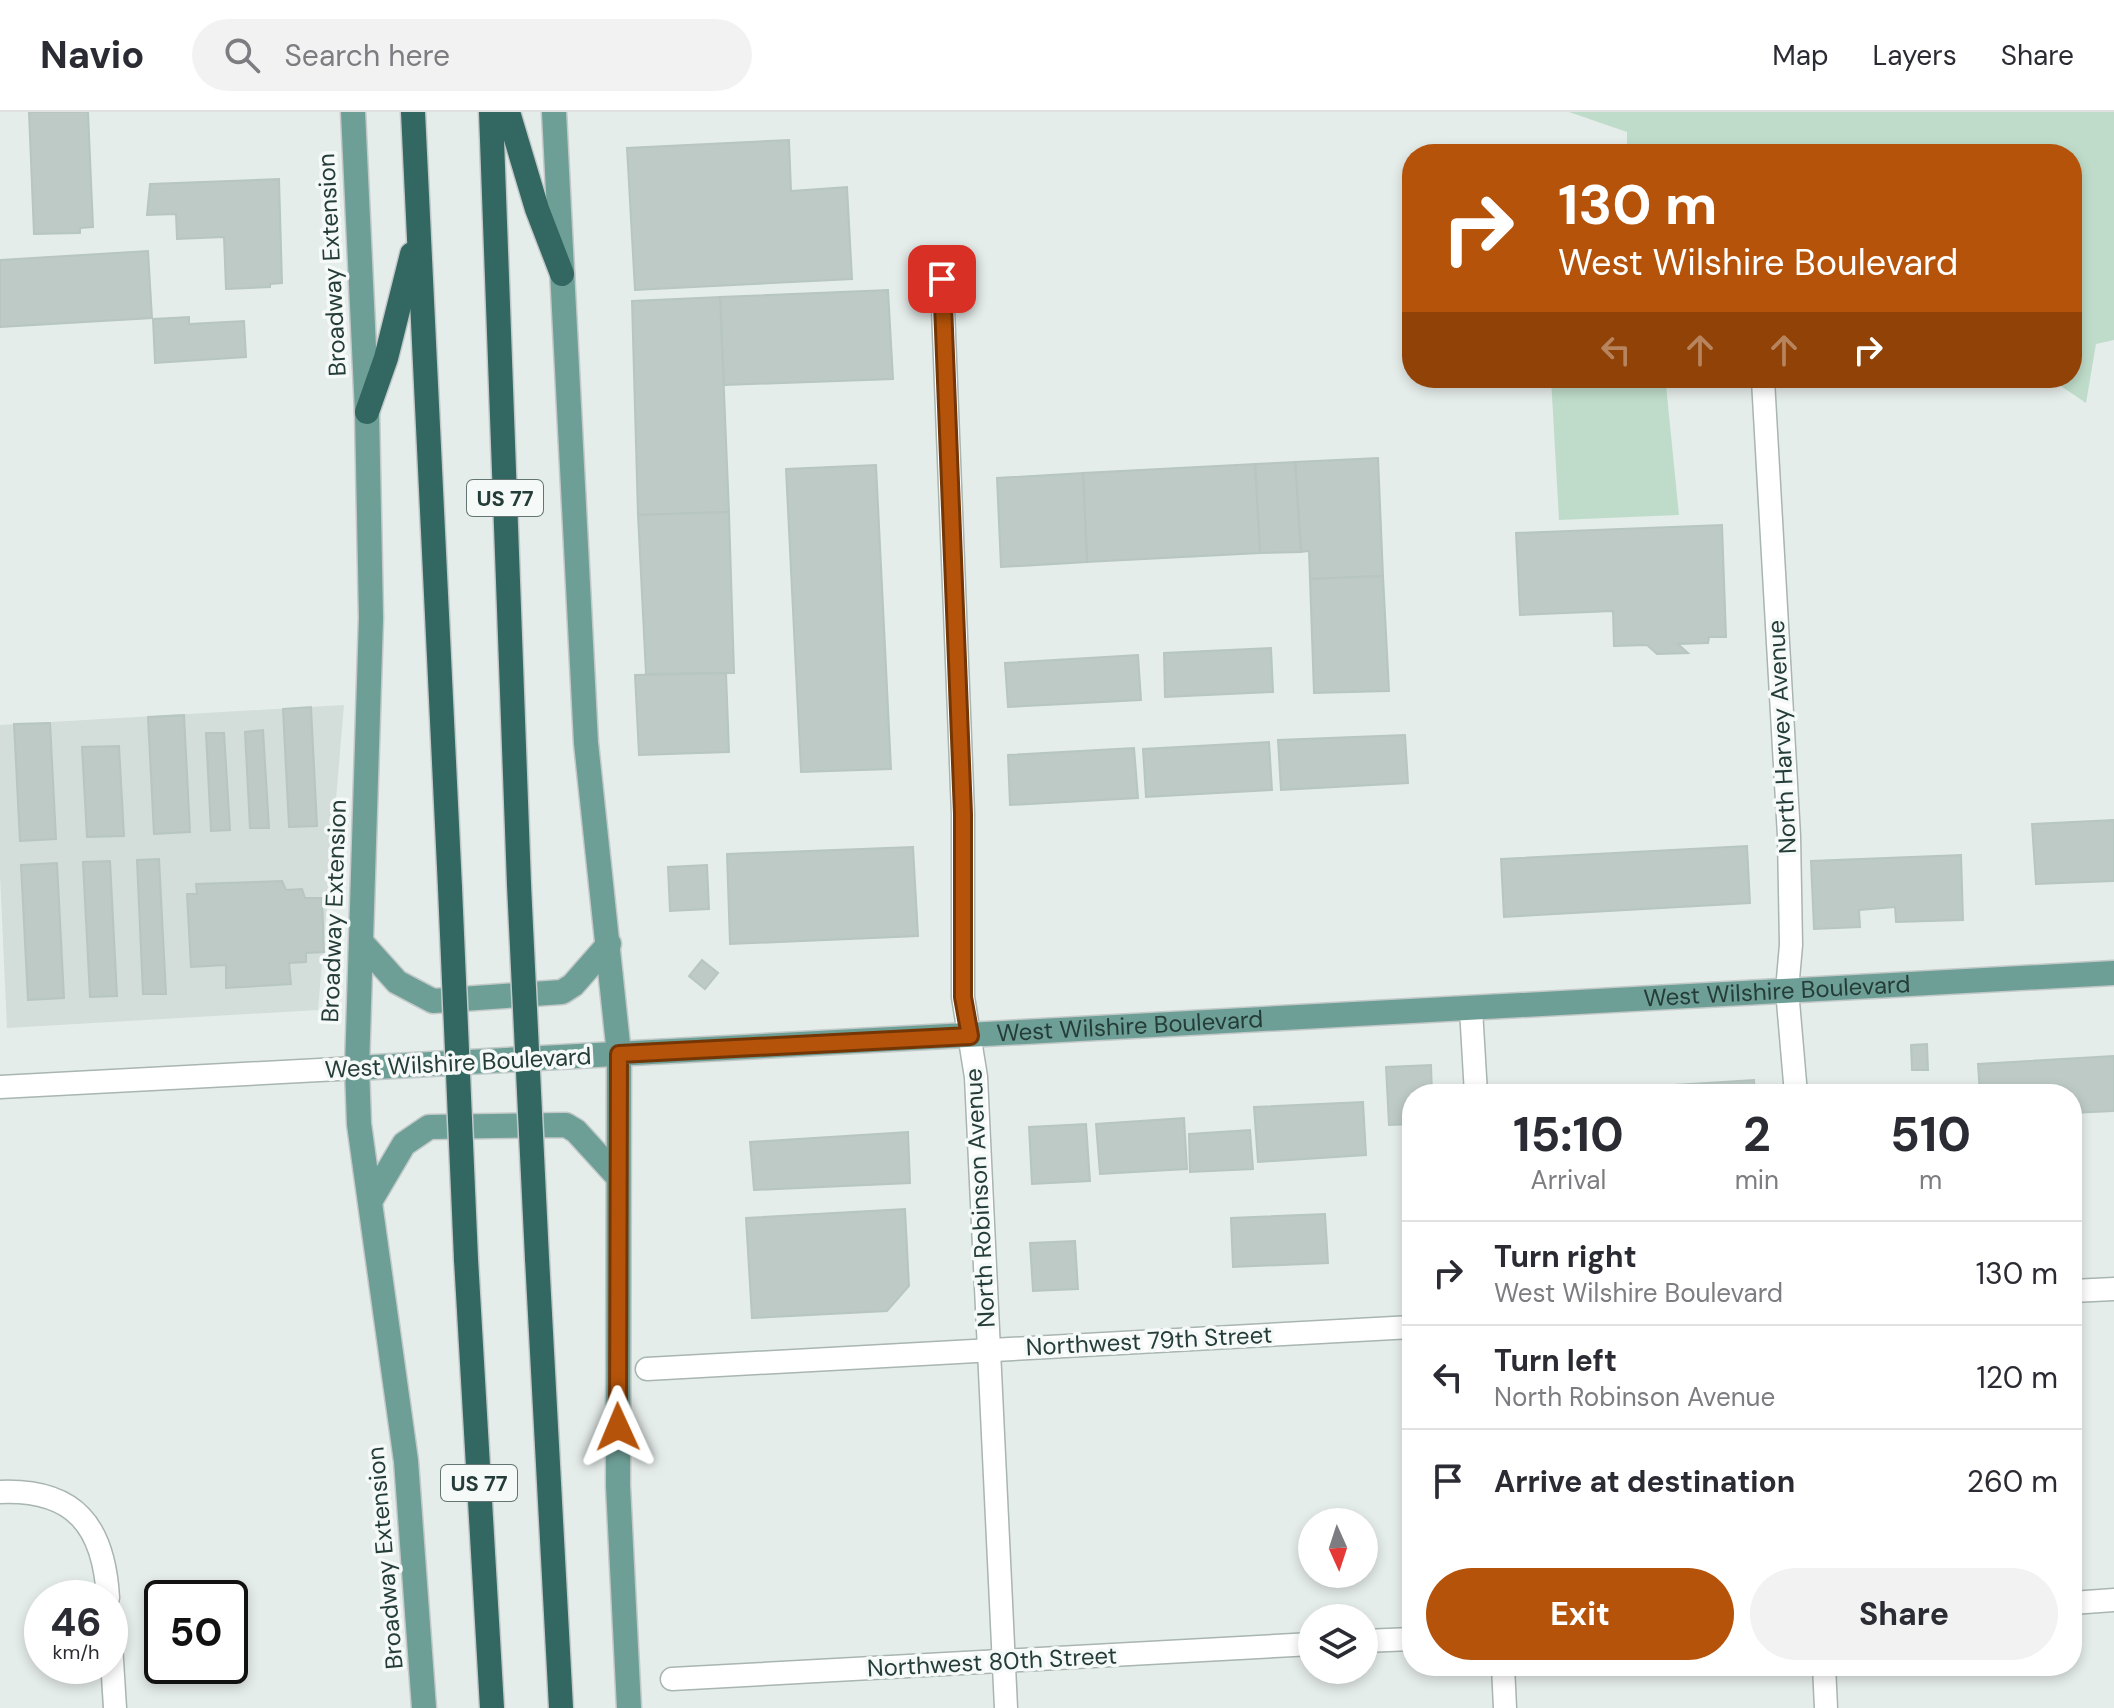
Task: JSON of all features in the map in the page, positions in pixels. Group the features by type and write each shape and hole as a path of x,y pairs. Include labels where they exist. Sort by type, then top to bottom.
{"highway":[{"name":"US 77","path":"413,112 466,1259 492,1708"},
{"name":"US 77","path":"491,112 519,885 561,1708"},
{"path":"508,112 537,209 562,274"},
{"path":"367,412 386,358 418,228"}],"main road":[{"name":"Broadway Extension","path":"353,112 367,412 371,618 357,1068 359,1124 406,1461 424,1708"},
{"path":"554,112 586,743 619,1054 618,1486 629,1708"},
{"path":"362,943 397,982 433,1001 562,992 573,985 609,944"},
{"name":"West Wilshire Boulevard","path":"357,1068 2114,973"},
{"path":"371,1200 404,1144 429,1127 566,1125 576,1131 618,1177"}],"street":[{"name":"North Robinson Avenue","path":"941,258 963,814 963,997 976,1077 1006,1708"},
{"name":"North Harvey Avenue","path":"1763,388 1789,836 1791,945 1787,990 1795,1084"},
{"path":"1471,1009 1475,1084"},
{"name":"West Wilshire Boulevard","path":"0,1087 357,1068"},
{"path":"2082,1291 2114,1289"},
{"name":"Northwest 79th Street","path":"647,1369 1402,1328"},
{"path":"0,1492 52,1495 80,1517 99,1543 107,1580"},
{"path":"2082,1602 2114,1600"},
{"path":"1378,1640 1402,1639"},
{"name":"Northwest 80th Street","path":"672,1679 1298,1645"},
{"path":"1503,1676 1505,1708"},
{"path":"1824,1676 1826,1708"},
{"path":"114,1684 115,1708"}],"shaded area":[{"path":"344,705 318,1010 7,1028 0,875 0,725"}],"green space":[{"path":"1569,112 2114,112 2114,340 2096,344 2086,403 2064,388 2082,388 2082,144 1627,144 1627,132"},
{"path":"1552,388 1666,388 1679,515 1559,520"}],"building":[{"path":"29,112 88,112 93,227 80,228 80,233 34,234"},
{"path":"789,140 791,191 847,187 852,279 635,290 627,148"},
{"path":"279,179 282,283 270,284 270,287 226,289 224,237 177,239 176,214 147,215 150,184"},
{"path":"148,251 152,318 0,327 0,260"},
{"path":"888,290 893,379 724,385 720,297"},
{"path":"720,297 729,512 638,515 632,301"},
{"path":"189,317 189,324 244,321 246,357 155,363 153,319"},
{"path":"1378,458 1383,576 1310,579 1309,551 1301,552 1295,462"},
{"path":"1295,462 1301,552 1260,553 1255,464"},
{"path":"1255,464 1260,553 1087,562 1083,473"},
{"path":"876,465 891,769 801,772 786,469"},
{"path":"1083,473 1087,562 1001,567 997,478"},
{"path":"729,512 734,673 646,674 638,515"},
{"path":"1722,525 1726,637 1709,637 1708,643 1678,644 1688,653 1657,654 1647,645 1614,646 1613,611 1520,615 1516,533"},
{"path":"1383,576 1389,691 1314,693 1310,579"},
{"path":"1271,648 1273,692 1165,697 1164,653"},
{"path":"1138,655 1141,700 1008,707 1005,663"},
{"path":"726,673 729,752 639,755 635,675"},
{"path":"311,707 317,826 289,827 283,709"},
{"path":"184,715 190,832 154,834 148,717"},
{"path":"50,723 56,839 20,841 14,724"},
{"path":"263,730 269,828 250,828 245,732"},
{"path":"206,733 224,733 230,830 211,831"},
{"path":"1405,735 1408,783 1281,790 1278,740"},
{"path":"1269,742 1272,790 1146,797 1143,749"},
{"path":"119,746 124,836 87,837 82,747"},
{"path":"1134,748 1138,798 1010,805 1008,755"},
{"path":"2114,820 2114,881 2036,884 2032,824"},
{"path":"1747,846 1750,903 1504,917 1501,859"},
{"path":"913,847 918,936 730,944 727,854"},
{"path":"1961,855 1963,920 1896,922 1895,907 1859,910 1860,927 1814,929 1811,861"},
{"path":"159,859 166,994 143,994 137,860"},
{"path":"110,861 117,996 90,997 83,862"},
{"path":"57,863 64,998 28,1000 21,865"},
{"path":"707,865 709,909 670,911 668,867"},
{"path":"282,881 286,890 302,889 305,898 322,898 324,952 306,953 306,962 289,963 291,984 226,988 226,965 191,967 187,894 197,894 196,884"},
{"path":"702,960 718,973 705,989 689,976"},
{"path":"1927,1044 1928,1070 1912,1070 1911,1045"},
{"path":"2114,1056 2114,1111 2082,1113 2082,1084 1979,1084 1978,1064"},
{"path":"1431,1065 1432,1084 1402,1084 1402,1124 1389,1125 1386,1067"},
{"path":"1754,1080 1754,1084 1691,1084"},
{"path":"1363,1102 1366,1155 1258,1162 1254,1107"},
{"path":"1184,1118 1187,1169 1100,1174 1096,1124"},
{"path":"1086,1124 1090,1181 1032,1184 1029,1127"},
{"path":"1250,1130 1253,1169 1190,1172 1189,1134"},
{"path":"908,1132 910,1183 754,1190 750,1142"},
{"path":"905,1209 909,1286 887,1311 752,1318 746,1218"},
{"path":"1325,1214 1328,1263 1233,1267 1231,1218"},
{"path":"1075,1241 1078,1289 1033,1291 1030,1243"}],"route":[{"path":"618,1427 619,1054 970,1036 963,997 963,814 942,279"}]}
